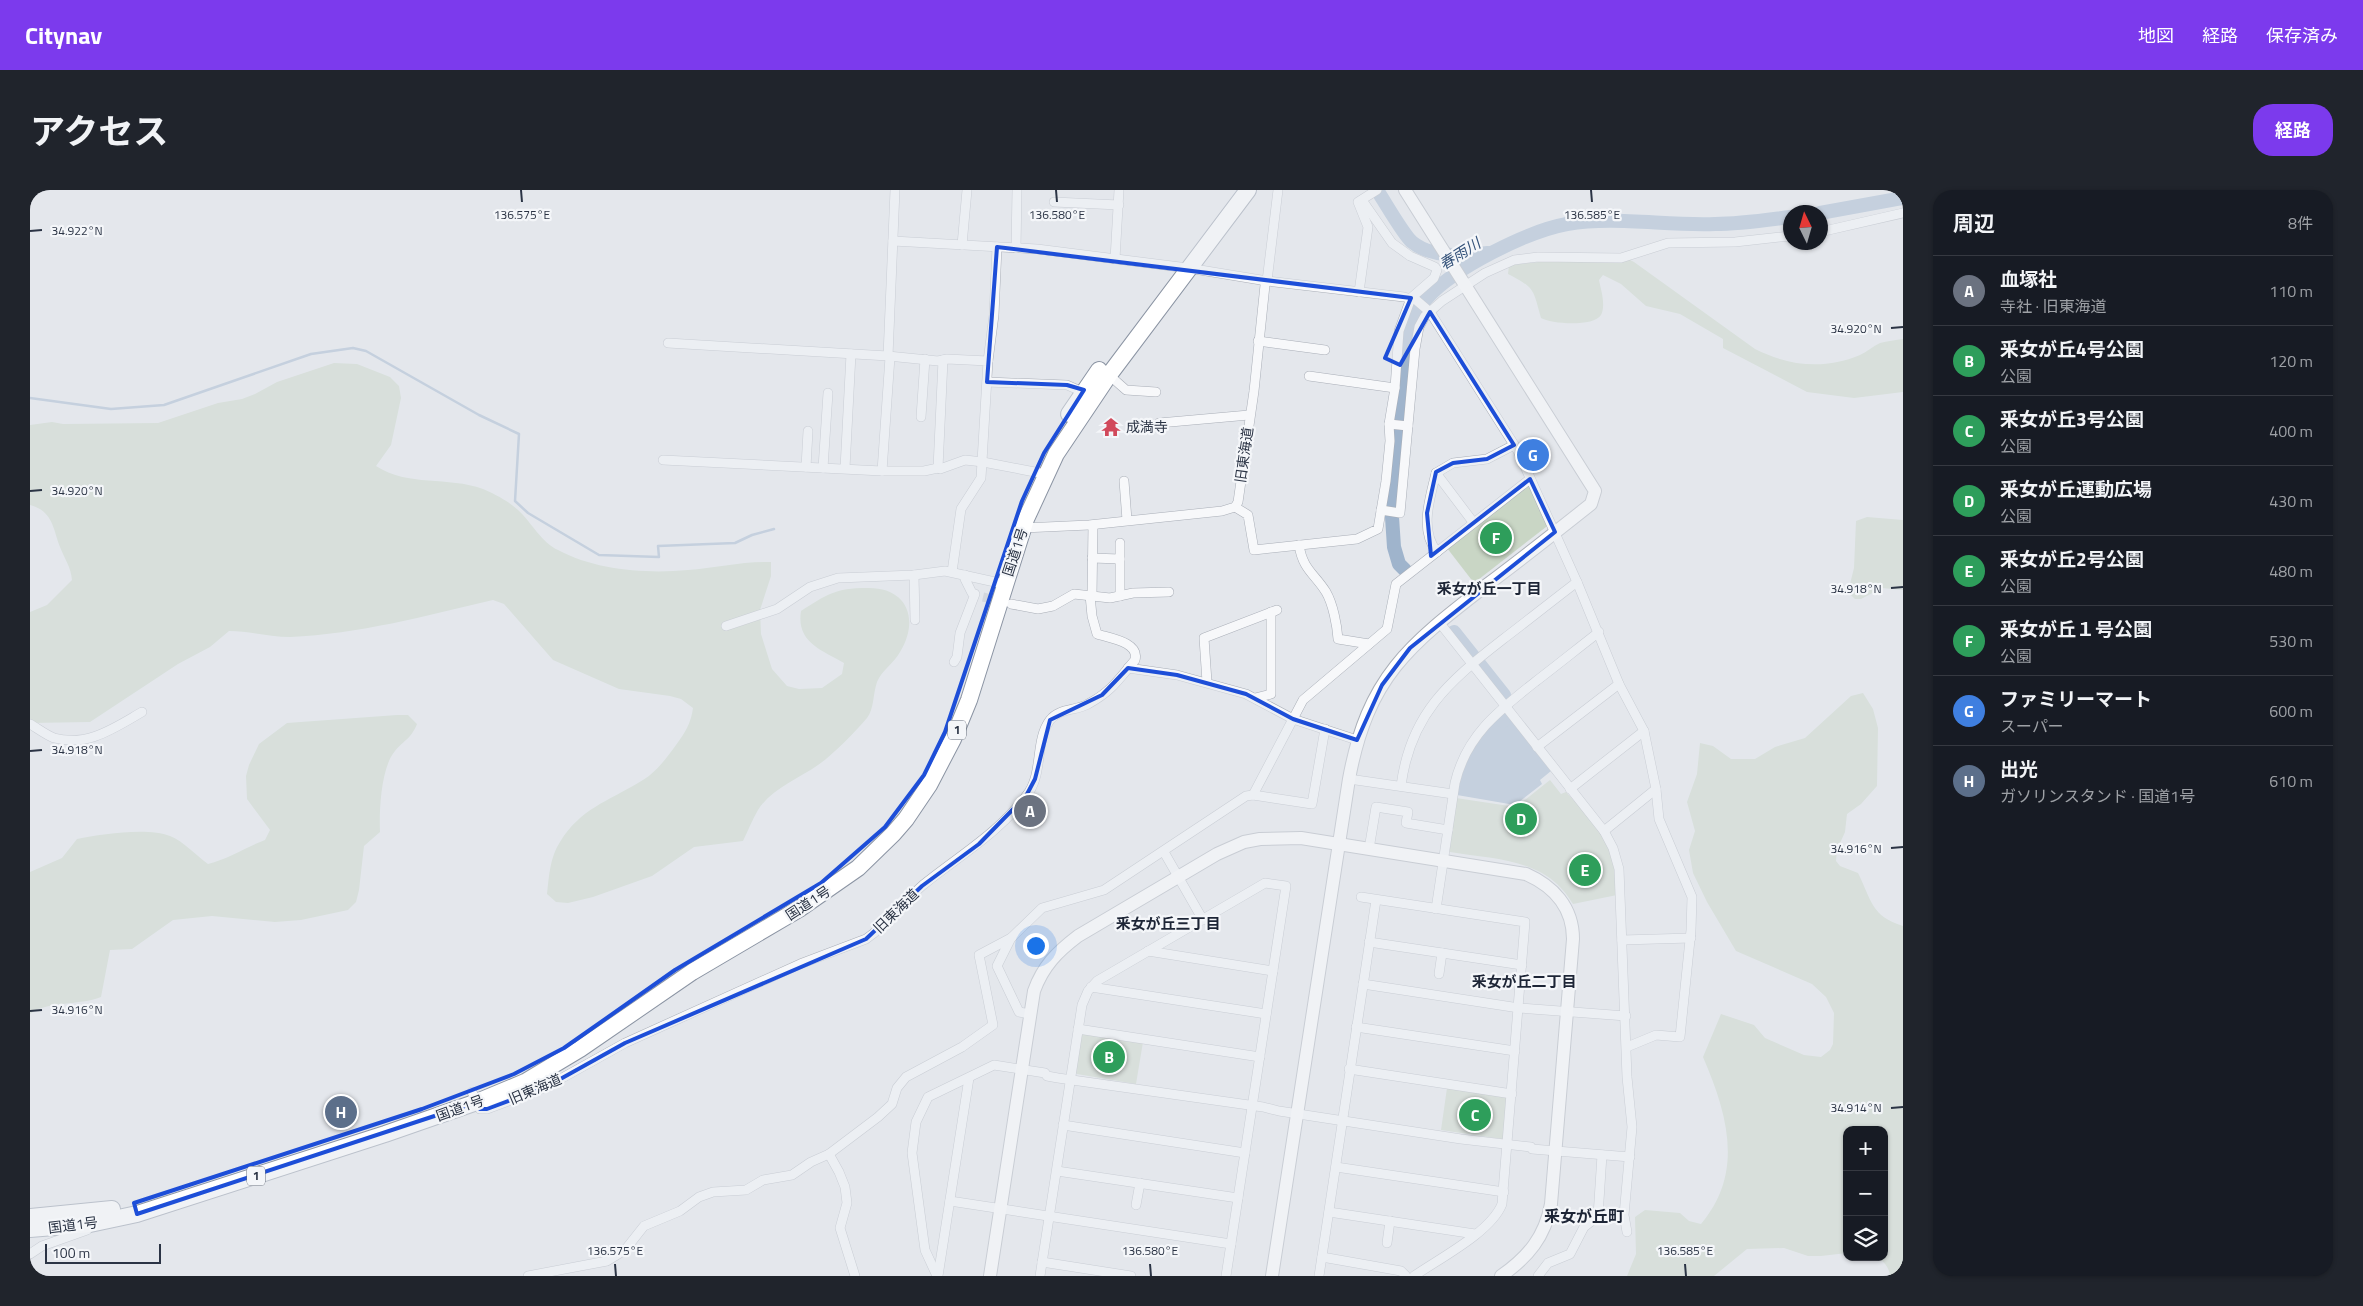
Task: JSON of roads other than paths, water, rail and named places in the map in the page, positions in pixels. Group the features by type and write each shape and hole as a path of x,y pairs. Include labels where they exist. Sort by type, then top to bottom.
{"highway":[{"name":"国道1号","path":"1000,583 1023,528 1040,473 1235,190"},
{"name":"国道1号","path":"30,1230 113,1220 135,1209 325,1148 474,1097 525,1082 560,1062 673,984 814,900 858,868 875,853 906,819 930,785 943,762 969,700 1000,583 1012,529 1040,473 1057,432 1083,392 1181,268 1248,190"},
{"name":"国道1号","path":"30,1217 135,1209"}],"street":[{"path":"882,471 889,356 895,190"},
{"path":"962,245 967,190"},
{"path":"1016,248 1017,190"},
{"path":"1115,259 1120,190"},
{"name":"旧東海道","path":"1235,507 1238,502 1278,190"},
{"path":"1359,292 1368,227 1358,202 1377,190"},
{"path":"1272,1276 1338,844 1357,740 1372,704 1391,672 1417,640 1591,504 1596,491 1549,414 1430,232 1405,190"},
{"path":"1023,528 1093,525 1222,511 1235,507 1248,515 1254,550 1357,539 1374,532 1379,526 1383,510 1399,331 1413,299 1434,278 1437,270 1435,267 1410,256 1392,242 1362,199"},
{"path":"1054,202 1118,205"},
{"path":"1828,230 1903,213"},
{"path":"1383,510 1400,513 1400,486 1419,328 1428,310 1463,283 1498,266 1524,258 1621,258 1668,243 1735,242 1783,237"},
{"path":"893,241 997,246 1115,259 1267,281 1413,299 1428,310 1514,445 1555,532 1619,684 1644,732 1656,790 1659,819 1691,894 1690,938 1680,1037 1656,1035 1627,1047"},
{"path":"952,572 961,509 979,482 983,462 988,361 994,315 997,246"},
{"path":"1258,341 1325,350"},
{"path":"668,343 924,359 988,361"},
{"path":"845,468 851,354"},
{"path":"921,417 924,359"},
{"path":"938,468 943,360"},
{"path":"1109,375 1126,390 1156,392"},
{"path":"1309,376 1395,388"},
{"path":"987,382 1067,385 1083,392"},
{"path":"823,468 828,393"},
{"path":"1159,423 1249,415"},
{"path":"1391,424 1407,426"},
{"path":"806,467 808,431"},
{"path":"1437,552 1430,543 1427,513 1436,473 1454,463 1487,459 1514,445"},
{"path":"664,460 882,471 924,471 940,469 966,460 1040,473"},
{"path":"1436,473 1473,522"},
{"path":"1253,795 1303,700 1387,629 1396,584 1530,479"},
{"path":"1124,481 1127,520"},
{"path":"1093,525 1092,616 1097,634 1122,642 1134,650 1135,660 1128,668"},
{"path":"1120,543 1120,596"},
{"path":"1299,545 1301,558 1306,569 1327,593 1338,639 1369,644"},
{"path":"1092,558 1120,559"},
{"path":"726,626 777,609 810,587 823,581 868,576 952,572 1000,583"},
{"path":"914,575 915,620"},
{"path":"954,662 957,657 965,617 979,595 972,593 965,575"},
{"path":"1401,786 1407,755 1422,720 1447,686 1475,661 1577,582"},
{"path":"1011,604 1034,609 1050,608 1074,594 1110,598 1133,593 1168,592"},
{"path":"1206,682 1204,638 1274,611 1272,689 1270,694 1255,698"},
{"path":"1440,622 1475,661 1505,706 1604,831 1613,848 1619,869 1627,1077 1632,1127 1624,1215 1627,1232"},
{"path":"1436,909 1453,794 1458,772 1471,743 1488,721 1505,706 1598,632"},
{"path":"1128,668 1177,675 1206,682 1255,698 1293,719 1357,740"},
{"name":"旧東海道","path":"474,1097 480,1109 487,1109 546,1087 625,1043 800,964 866,938 922,886 979,844 1026,796 1035,779 1043,740 1050,720 1056,714 1086,706 1115,686 1128,668"},
{"path":"1537,747 1619,684"},
{"path":"30,724 53,737 76,741 107,733 142,712"},
{"path":"528,1276 607,1261 626,1250 644,1226 680,1211 699,1197 713,1192 746,1190 763,1180 786,1177 829,1154 892,1104 898,1088 906,1077 962,1047 993,1025 979,955 1011,938 1042,908 1104,890 1246,796 1253,795 1312,804 1325,729"},
{"path":"1570,789 1644,732"},
{"path":"1349,779 1453,794"},
{"path":"1604,831 1656,790"},
{"path":"1369,849 1376,807 1408,812 1406,823 1448,830"},
{"path":"990,1276 1030,1014 1034,991 1042,972 1059,951 1078,936 1217,854 1244,842 1293,837 1526,874 1541,880 1559,896 1566,910 1573,930 1552,1204 1544,1231 1526,1256 1501,1276"},
{"path":"1164,852 1203,920"},
{"path":"1040,1276 1082,1005 1091,987 1148,951 1265,883 1286,886 1226,1276"},
{"path":"1361,897 1525,922 1504,1192 1497,1216 1475,1234 1414,1276"},
{"path":"1319,1276 1376,900"},
{"path":"1011,938 997,966 1019,1012 1030,1014"},
{"path":"1622,940 1690,938"},
{"path":"1369,942 1522,965"},
{"path":"1148,951 1273,971"},
{"path":"1439,974 1442,953"},
{"path":"1363,984 1519,1008 1626,1016"},
{"path":"1091,987 1266,1014"},
{"path":"1356,1027 1515,1052"},
{"path":"1078,1029 1260,1057"},
{"path":"938,1276 925,1250 912,1153 916,1122 928,1097 994,1065 1070,1079 1507,1145 1630,1157"},
{"path":"1350,1069 1512,1094"},
{"path":"938,1276 969,1078"},
{"path":"1064,1125 1245,1153"},
{"path":"829,1154 843,1180 846,1194 846,1209 839,1223 854,1276"},
{"path":"1538,1276 1548,1263 1570,1254 1584,1227 1598,1216 1602,1155"},
{"path":"1336,1167 1504,1192"},
{"path":"1056,1171 1238,1198"},
{"path":"1136,1205 1140,1183"},
{"path":"950,1202 1231,1244"},
{"path":"1329,1212 1475,1234"},
{"path":"30,1254 42,1246 113,1220"},
{"path":"1386,1243 1390,1221"},
{"path":"1322,1257 1401,1271 1406,1276"},
{"path":"1042,1262 1131,1276"}],"water":[{"path":"1500,715 1504,718 1509,717 1551,771 1540,780 1542,784 1515,805 1457,795 1467,760 1477,743"}],"waterway":[{"path":"1377,190 1404,232 1412,242 1420,247 1448,255 1488,253"},
{"name":"春雨川","path":"1828,212 1903,198"},
{"name":"春雨川","path":"1405,570 1399,564 1394,547 1392,517 1409,339 1417,312 1439,286 1493,252 1532,234 1567,224 1603,221 1724,224 1783,218"},
{"path":"30,398 111,409 164,405 311,354 353,348 366,351 479,415 519,434 515,501 528,513 599,555 659,557 658,546 735,543 752,535 774,529"},
{"name":"春雨川","path":"1454,632 1504,695 1504,698"},
{"name":"春雨川","path":"1503,715 1503,721"}],"tunnel":[{"path":"983,597 1004,602"}],"place":[{"name":"成満寺","path":"1111,427"},
{"name":"ファミリーマート","path":"1533,455"},
{"name":"釆女が丘１号公園","path":"1496,538"},
{"name":"血塚社","path":"1030,811"},
{"name":"釆女が丘運動広場","path":"1521,819"},
{"name":"釆女が丘2号公園","path":"1585,870"},
{"name":"釆女が丘4号公園","path":"1109,1057"},
{"name":"出光","path":"341,1112"},
{"name":"釆女が丘3号公園","path":"1475,1115"}],"district":[{"name":"釆女が丘一丁目","path":"1489,589"},
{"name":"釆女が丘三丁目","path":"1168,924"},
{"name":"釆女が丘二丁目","path":"1524,982"},
{"name":"釆女が丘町","path":"1584,1216"}]}
